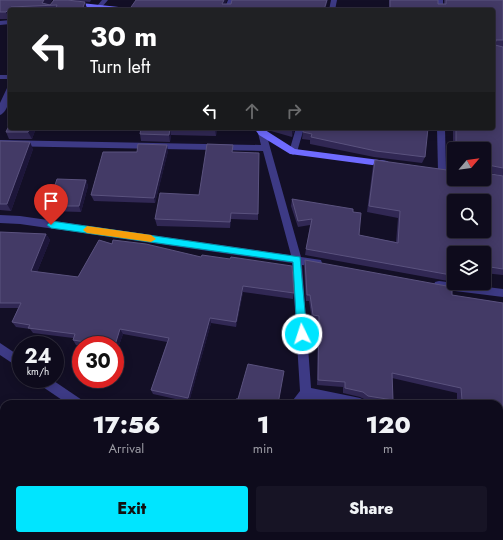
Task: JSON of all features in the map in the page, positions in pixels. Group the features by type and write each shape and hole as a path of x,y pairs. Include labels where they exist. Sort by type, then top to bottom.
{"street":[{"path":"100,6 105,0"},
{"path":"55,2 114,8"},
{"path":"0,112 8,94"},
{"path":"260,130 293,152 395,165"},
{"path":"260,130 297,259 306,393 300,400"},
{"path":"293,152 299,130"},
{"path":"441,130 438,170 447,171"},
{"path":"0,143 266,148"},
{"path":"0,219 20,220 297,259 328,265"},
{"path":"428,283 503,293"},
{"path":"0,348 12,357"},
{"path":"54,388 72,400"},
{"path":"306,393 340,400"}],"building":[{"path":"0,0 44,0 42,3 50,5 54,0 85,2 83,8 56,8 57,5 11,7 8,8 6,12 0,12"},
{"path":"136,0 224,0 222,4 231,4 232,0 327,0 325,8 130,8"},
{"path":"390,0 438,0 438,4 446,4 446,0 503,0 503,40 496,40 495,45 495,8 390,8"},
{"path":"495,45 503,47 503,168 491,166 491,142 456,142 456,130 495,130"},
{"path":"8,128 8,130 29,130 28,132 6,132"},
{"path":"141,130 170,130 169,135 140,134"},
{"path":"304,130 428,130 425,157 376,151 311,137 312,134 303,132"},
{"path":"0,141 30,142 7,204 0,204"},
{"path":"138,144 167,145 154,198 91,195 103,152 137,152"},
{"path":"207,144 233,145 232,152 259,153 258,214 231,213 230,222 155,219 160,193 199,195"},
{"path":"375,160 447,170 447,186 491,186 491,174 503,176 503,269 491,267 491,246 447,246 447,274 306,249 312,219 298,221 292,199 353,209 353,212 361,213 359,235 398,243 400,211 369,206"},
{"path":"57,179 86,180 79,206 48,206"},
{"path":"0,232 46,234 31,271 78,277 99,240 112,244 113,240 146,244 201,257 202,255 230,259 231,257 292,266 294,293 243,286 236,322 210,318 188,398 151,390 169,338 120,329 118,336 74,336 75,334 28,328 30,325 12,322 21,303 0,303"},
{"path":"305,260 447,286 447,290 452,290 452,295 503,303 503,400 462,400 461,388 392,373 393,400 368,396 363,392 345,388 345,382 318,380 319,316 313,315 310,295 307,295"},
{"path":"248,364 284,371 279,400 236,400 238,399"}],"slow traffic":[{"path":"87,230 151,239"}],"route":[{"path":"51,225 297,259 302,334"}]}
